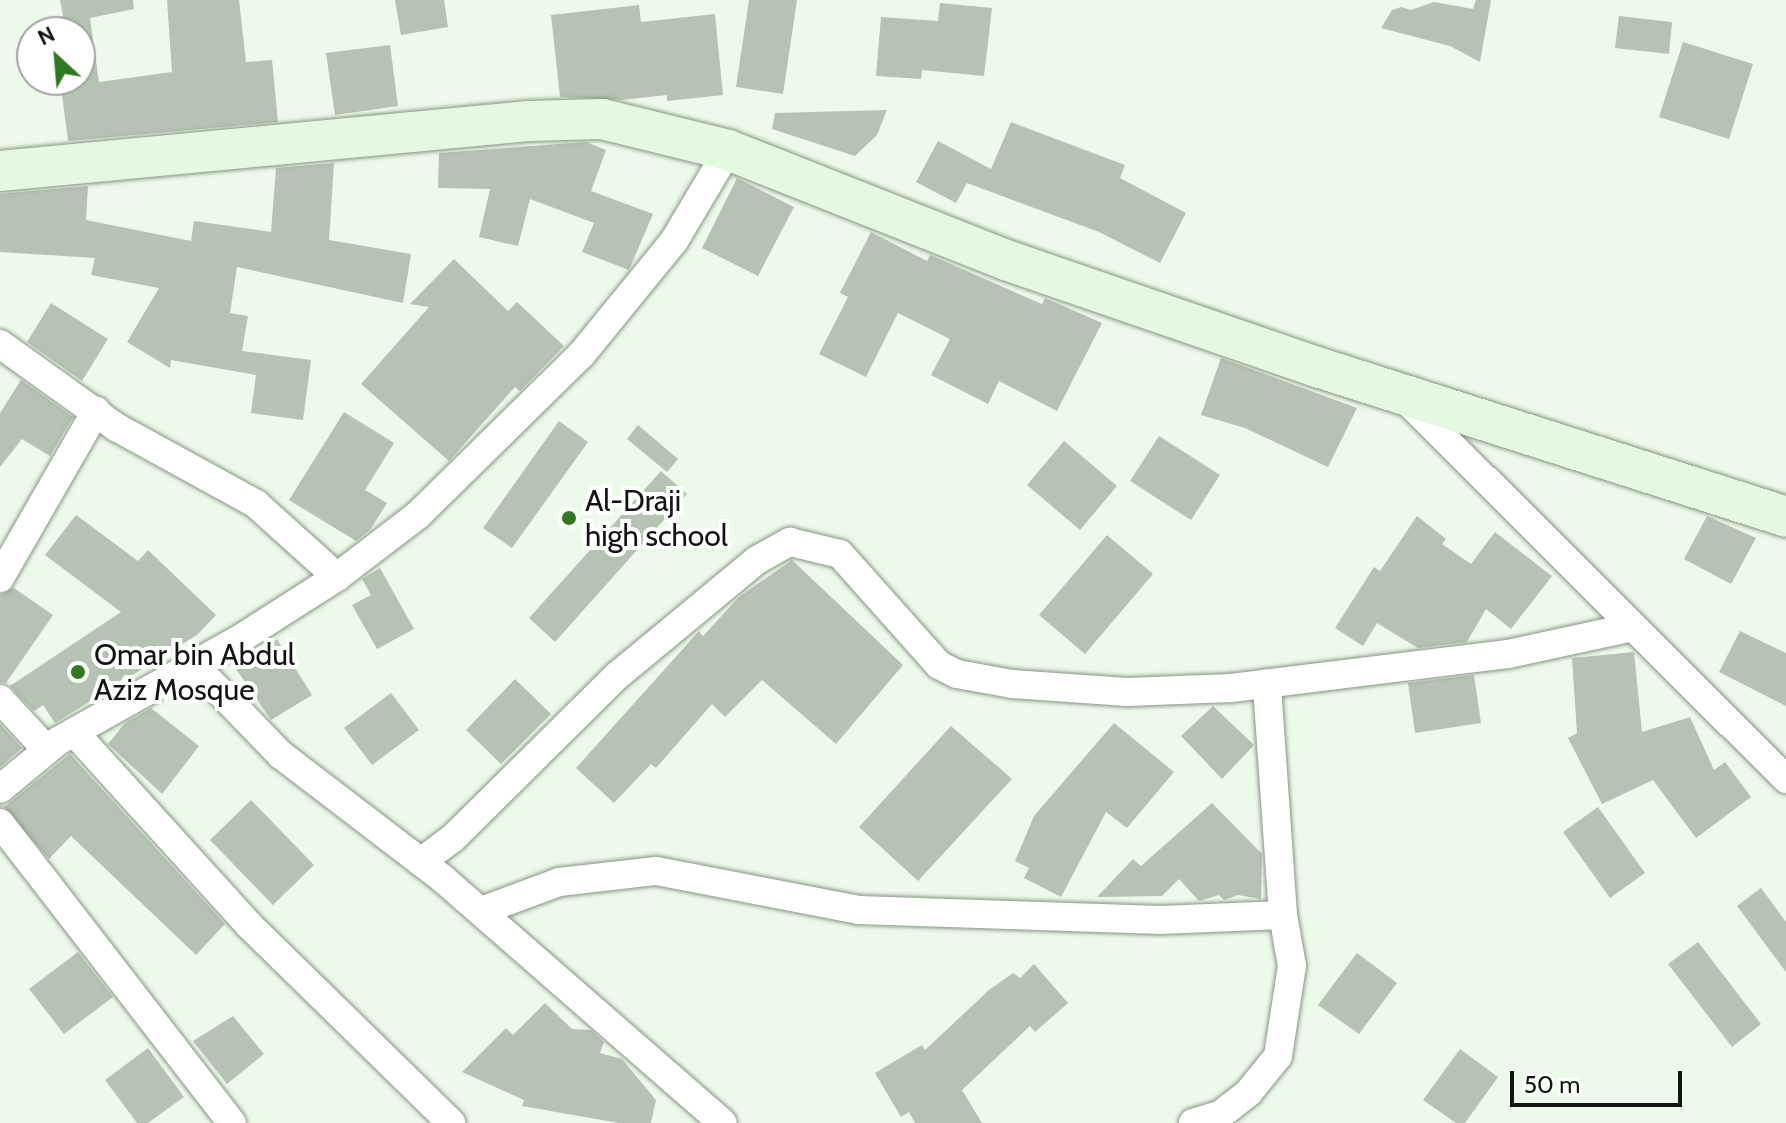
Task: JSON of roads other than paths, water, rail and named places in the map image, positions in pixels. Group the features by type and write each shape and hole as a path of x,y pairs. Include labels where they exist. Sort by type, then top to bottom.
{"main road":[{"path":"0,171 570,118 602,119 728,150 1006,260 1400,394 1786,517"},
{"path":"924,225 1003,242 1583,431 1786,489"}],"street":[{"path":"0,789 74,732 194,665 337,577 419,514 581,355 674,241 728,150"},
{"path":"0,344 96,411 256,504 337,577"},
{"path":"1400,394 1786,779"},
{"path":"0,578 96,411"},
{"path":"421,862 452,839 618,675 757,560 790,542 840,554 939,665 957,674 1012,684 1127,692 1267,684 1508,654 1633,627"},
{"path":"194,665 281,755 481,911 723,1123"},
{"path":"1212,1120 1249,1092 1278,1056 1292,966 1283,915 1267,684"},
{"path":"0,699 47,750"},
{"path":"74,732 249,925 451,1123"},
{"path":"0,823 232,1123"},
{"path":"481,911 559,882 656,871 858,910 1160,920 1283,915"}],"place":[{"name":"Al-Draji high school","path":"569,518"},
{"name":"Omar bin Abdul Aziz Mosque","path":"78,672"}]}
